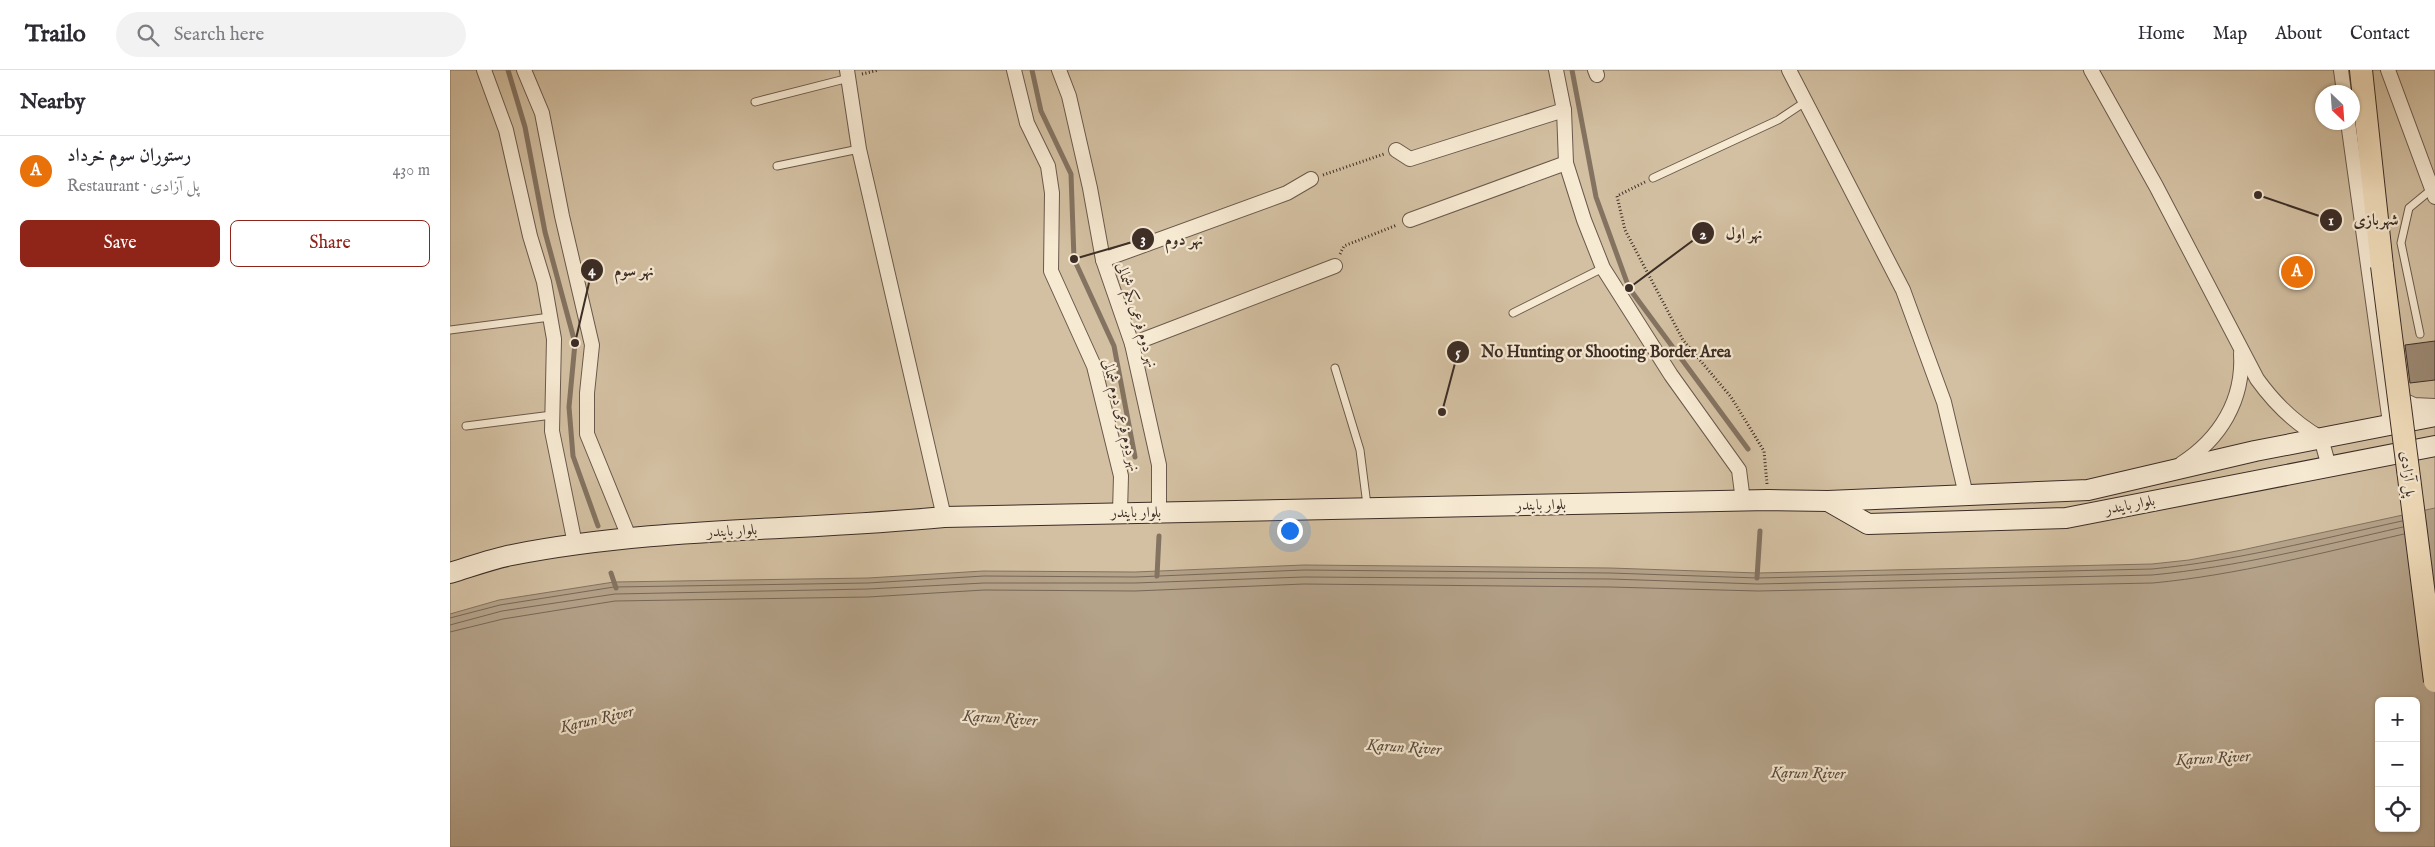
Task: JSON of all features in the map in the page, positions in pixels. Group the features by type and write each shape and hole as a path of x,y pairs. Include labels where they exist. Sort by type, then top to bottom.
{"main road":[{"name":"پل آزادی","path":"2355,80 2382,266 2435,681"}],"street":[{"path":"484,70 506,130 530,236 544,282 554,339 552,430 575,544"},
{"path":"524,70 542,114 562,216 592,345 587,393 587,434 629,537"},
{"name":"نهر دوم فرعی دوم شمالی","path":"1014,70 1027,123 1048,166 1052,193 1051,270 1094,366 1121,476 1120,512"},
{"name":"نهر دوم فرعی یکم شمالی","path":"1059,70 1069,96 1088,179 1103,260 1132,344 1159,465 1158,512"},
{"path":"1556,70 1564,110 1566,162 1584,220 1602,268 1671,375 1739,470 1743,501"},
{"path":"1789,70 1903,290 1944,402 1966,495"},
{"path":"2091,70 2252,371 2267,394 2292,419 2321,438 2329,467"},
{"path":"2341,70 2355,80"},
{"path":"2388,70 2434,193"},
{"path":"848,74 859,149 944,517"},
{"path":"1396,150 1410,159 1564,110"},
{"path":"2349,130 2390,423"},
{"path":"1410,220 1566,162"},
{"path":"1103,260 1287,193 1311,179"},
{"path":"1132,344 1335,266"},
{"path":"2166,472 2181,465 2200,451 2226,420 2238,392 2242,362 2240,347"},
{"path":"2384,388 2403,401 2425,406 2435,406"},
{"name":"بلوار بایندر","path":"450,573 510,555 629,537 888,523 944,517 1768,500 1828,501 2088,490 2390,423 2435,416"},
{"name":"بلوار بایندر","path":"1828,501 1868,524 2066,518 2435,446"}],"lane":[{"path":"755,102 848,74"},
{"path":"1653,178 1778,120 1805,102"},
{"path":"777,166 859,149"},
{"path":"2420,334 2401,244 2409,208 2434,193"},
{"path":"1513,313 1602,268"},
{"path":"450,330 550,318"},
{"path":"1335,368 1360,450 1367,508"},
{"path":"466,426 552,414"}],"path":[{"path":"1311,179 1396,150"},
{"path":"1653,178 1617,196 1625,230 1683,340 1731,397 1764,451 1768,500"},
{"path":"1335,266 1344,246 1410,220"}],"shaded area":[{"path":"450,70 2435,70 2435,847 450,847"}],"water":[{"name":"Karun River","path":"2435,508 2435,847 450,847 450,614 499,600 614,582 868,578 983,571 1135,572 1304,565 1610,568 1758,573 2152,564 2189,560"}],"building":[{"path":"2435,341 2435,380 2410,383 2405,345"}],"waterway":[{"path":"508,70 525,127 545,232 575,343 569,407 573,456 598,526"},
{"path":"1032,70 1041,111 1071,174 1074,259 1114,346 1135,457"},
{"path":"1572,70 1596,197 1629,288 1748,449"},
{"path":"1757,578 1760,531"},
{"path":"1157,576 1159,536"},
{"path":"611,573 616,588"}],"place":[{"name":"شهربازی","path":"2258,195"},
{"name":"نهر دوم","path":"1074,259"},
{"name":"رستوران سوم خرداد","path":"2297,272"},
{"name":"نهر اول","path":"1629,288"},
{"name":"نهر سوم","path":"575,343"},
{"name":"No Hunting or Shooting Border Area","path":"1442,412"}]}
